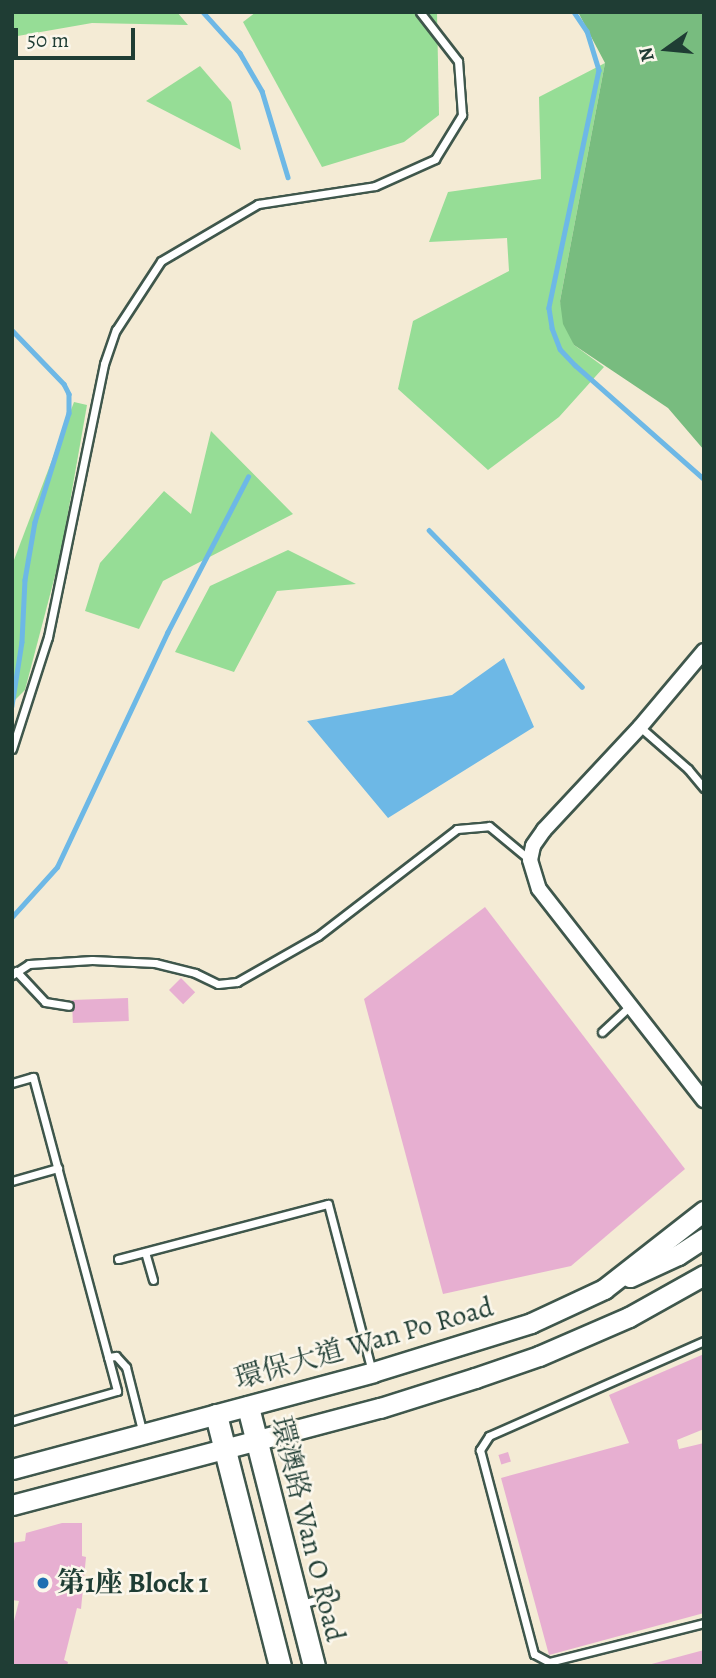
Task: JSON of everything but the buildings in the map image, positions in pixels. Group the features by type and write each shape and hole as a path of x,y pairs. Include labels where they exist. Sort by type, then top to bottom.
{"main road":[{"name":"環保大道 Wan Po Road","path":"12,1469 373,1372 505,1332 604,1289 704,1211"},
{"path":"604,1289 678,1255 704,1238"},
{"path":"12,1505 380,1408 539,1356 629,1317 704,1275"},
{"name":"環澳路 Wan O Road","path":"247,1407 314,1666"},
{"path":"216,1415 280,1666"}],"street":[{"path":"704,651 640,727 544,830 533,846 530,860 539,889 704,1100"}],"lane":[{"path":"12,749 48,637 104,364 116,330 161,261 258,204 375,186 435,159 461,116 458,61 420,12"},
{"path":"640,727 688,769 704,788"},
{"path":"69,1006 45,1002 14,973 29,964 105,961 155,963 195,973 218,984 237,982 318,936 457,830 489,826 530,860"},
{"path":"602,1032 630,1006"},
{"path":"12,1083 33,1077 117,1391 12,1421"},
{"path":"12,1181 58,1168"},
{"path":"118,1259 328,1204 373,1372"},
{"path":"145,1252 153,1280"},
{"path":"704,1341 489,1436 480,1450 534,1654 549,1662 704,1623"},
{"path":"108,1357 116,1356 125,1367 143,1434"},
{"path":"298,1606 334,1595"}],"green space":[{"path":"12,12 177,12 188,25 92,23 12,37"},
{"path":"256,12 437,12 439,115 404,142 322,167 243,22"},
{"path":"578,12 704,12 704,450 668,408 574,345 563,324 560,301 605,63"},
{"path":"605,63 560,301 574,345 604,367 559,417 488,470 398,389 413,321 509,271 507,238 429,242 448,192 541,179 539,97"},
{"path":"200,66 231,102 241,150 146,101"},
{"path":"74,402 87,405 61,553 25,690 12,703 14,560"},
{"path":"211,431 293,514 163,581 139,629 85,611 100,563 164,491 191,514"},
{"path":"288,550 356,584 277,591 234,672 175,652 210,586"}],"water":[{"path":"504,658 534,727 388,818 307,721 452,695"}],"waterway":[{"path":"203,12 240,53 262,91 288,177"},
{"path":"574,12 587,31 599,70 549,308 552,328 560,349 575,365 704,479"},
{"path":"12,330 64,384 69,394 69,413 35,522 25,580 22,642 12,706"},
{"path":"12,917 57,867 167,633 248,477"},
{"path":"429,530 582,687"}],"place":[{"name":"第1座 Block 1","path":"43,1583"}]}
